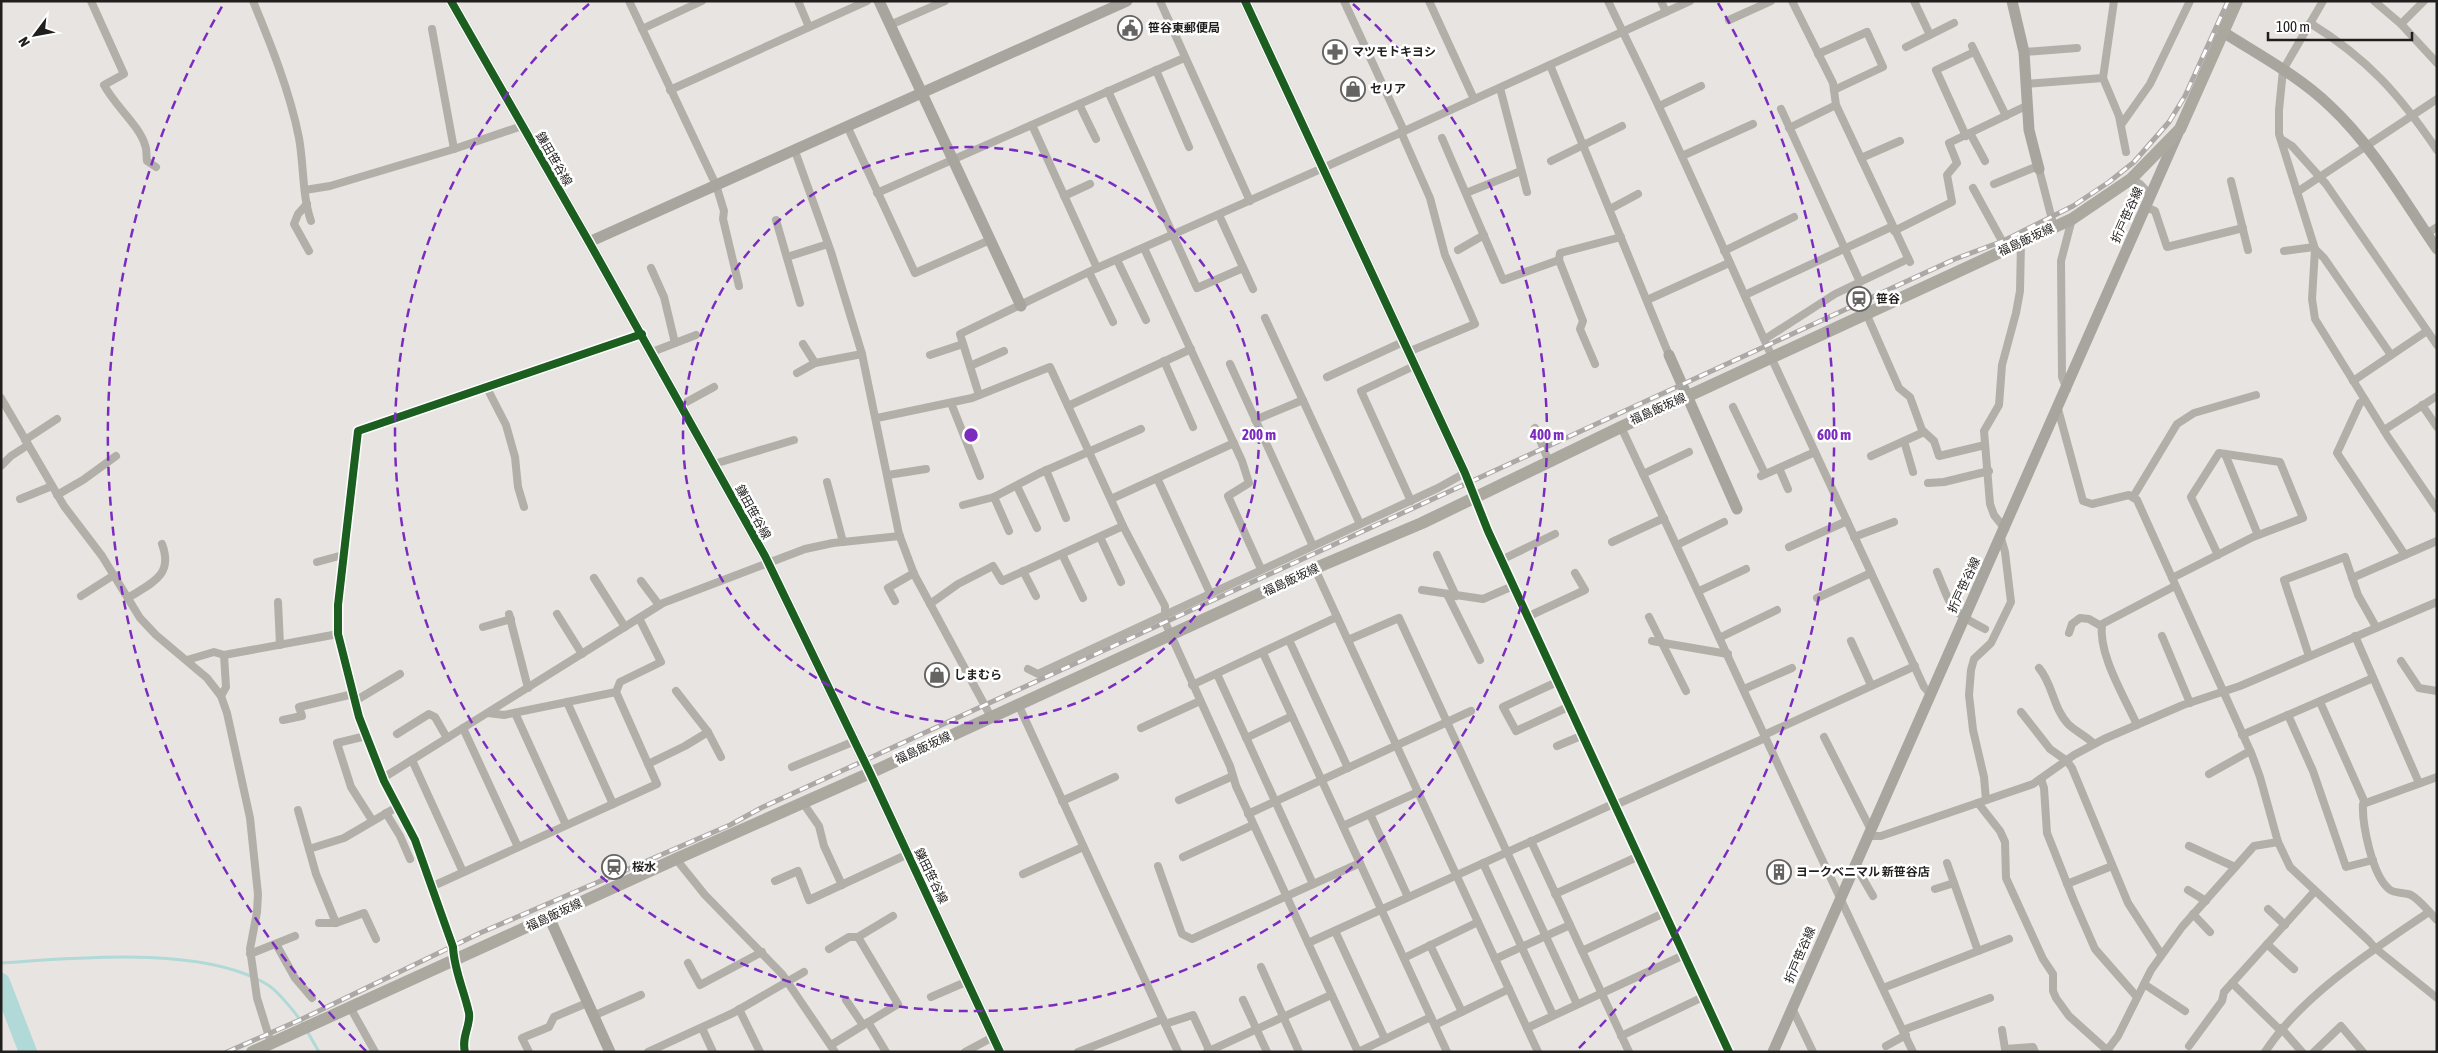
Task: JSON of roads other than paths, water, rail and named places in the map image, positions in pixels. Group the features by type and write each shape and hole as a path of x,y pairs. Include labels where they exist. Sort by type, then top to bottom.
{"main road":[{"name":"福島飯坂線","path":"252,1052 870,773 1315,569 1422,523 1621,427 2072,219 2131,178 2180,129 2237,1"}],"street":[{"path":"91,1 124,74 104,85 112,100 140,135 146,146 147,161 156,167"},
{"path":"253,1 271,47 295,122 311,221"},
{"name":"鎌田笹谷線","path":"451,1 642,334 769,563 855,740 1000,1052"},
{"path":"629,1 716,185 724,211 723,219 740,286"},
{"path":"642,29 702,1"},
{"path":"798,1 809,27"},
{"path":"670,90 867,1"},
{"path":"879,1 1021,306"},
{"path":"890,25 944,1"},
{"path":"589,242 848,128 1127,1"},
{"path":"1160,1 1184,58 1250,200"},
{"path":"1245,1 1465,473 1501,560 1581,736 1729,1052"},
{"path":"1327,376 1405,347 1475,324 1445,255 1430,198 1403,132 1344,1"},
{"path":"1429,1 1474,99"},
{"path":"1608,1 1682,156 1729,264 1745,295 1854,536 1930,694"},
{"path":"1661,1 1666,12"},
{"path":"979,395 960,334 1093,270 1219,215 1690,1"},
{"path":"1729,20 1771,1"},
{"path":"1765,339 1835,294 1909,261 1836,105 1834,90 1792,1"},
{"path":"1914,1 1930,35"},
{"path":"2012,1 2024,52 2026,106 2038,168 2054,227"},
{"path":"2114,1 2103,78 2121,125 2126,152"},
{"path":"2323,1 2283,70 2279,110 2281,139 2315,248 2312,299 2315,319 2384,430 2437,509"},
{"path":"2374,1 2401,24 2437,63"},
{"path":"2401,24 2424,1"},
{"path":"2121,125 2150,84 2189,2"},
{"path":"1906,47 1954,23"},
{"path":"2310,23 2356,54 2377,72 2413,114 2437,150"},
{"path":"432,29 454,149"},
{"path":"1818,54 1867,32 1883,67 1834,90"},
{"path":"2224,32 2283,70 2332,107 2365,146 2437,249"},
{"path":"2024,52 2078,48"},
{"path":"1984,161 1968,134 1936,70 1973,49 2006,116"},
{"path":"877,193 1184,58"},
{"path":"1550,65 1669,355 1737,509"},
{"path":"1156,70 1189,147"},
{"path":"2026,84 2103,78"},
{"path":"1659,106 1701,86"},
{"path":"1500,88 1526,192"},
{"path":"1108,91 1197,288 1243,268"},
{"path":"2297,192 2437,98"},
{"path":"1079,104 1096,139"},
{"path":"1789,128 1836,105"},
{"path":"1745,295 1844,248 1893,229 1952,202 1947,175 1957,162 1950,143 2026,106"},
{"path":"1781,109 1860,282"},
{"path":"1682,156 1753,124"},
{"path":"1032,125 1064,196 1113,322"},
{"path":"305,190 330,186 454,149 522,126"},
{"path":"1551,161 1622,126"},
{"path":"848,128 916,273 990,240"},
{"name":"折戸笹谷線","path":"1773,1052 1963,618 2067,389 2180,129"},
{"path":"1442,138 1503,280 1559,260"},
{"path":"2281,139 2292,146 2321,177 2437,344"},
{"path":"1861,158 1900,141"},
{"path":"796,150 828,244 862,354 877,418 900,536 914,573 991,717"},
{"path":"1994,184 2038,168"},
{"path":"1466,193 1521,171"},
{"path":"2131,178 2140,184 2155,211 2167,246 2243,228"},
{"path":"2231,181 2248,250"},
{"path":"1064,196 1090,184"},
{"path":"1973,188 2006,250"},
{"path":"1610,210 1638,194"},
{"path":"307,204 298,214 294,224 309,251"},
{"path":"1219,215 1253,289"},
{"path":"1724,251 1794,217"},
{"path":"2067,389 2062,377 2061,261 2072,219"},
{"path":"776,220 800,303"},
{"path":"2426,234 2437,227"},
{"path":"1458,250 1484,235"},
{"path":"1594,364 1580,329 1583,321 1559,260 1560,253 1621,237"},
{"path":"2021,243 2020,290 2002,365 1999,405 1984,431 1989,470 1990,504 2003,533 2011,602 2008,613 1991,643 1974,658 1969,695 1973,730 1984,777 1982,802 2005,842 2006,878 2043,959 2053,974 2053,991 2056,998 2069,1016 2108,1051 2118,1036 2161,954 2193,914 2254,846 2278,842"},
{"path":"787,257 828,244"},
{"path":"1144,248 1234,443 1250,483 1228,496 1261,569"},
{"path":"2284,251 2315,248"},
{"path":"2315,248 2391,354"},
{"path":"1117,260 1146,320"},
{"path":"1647,300 1729,264"},
{"path":"651,268 664,297 675,343"},
{"path":"1866,313 1899,388 1910,397 1924,432 1934,441 1939,456 1985,446"},
{"path":"1265,318 1360,524"},
{"path":"2353,380 2427,331"},
{"path":"465,1052 464,1034 469,1015 454,960 453,947 415,840 383,778 366,736 354,698 338,634 344,555 358,431 642,334"},
{"path":"652,352 696,335"},
{"path":"803,344 815,363"},
{"path":"930,355 963,344"},
{"path":"1068,406 1191,349"},
{"path":"970,366 1004,351"},
{"path":"798,372 815,363 862,354"},
{"path":"1164,362 1193,427"},
{"path":"1230,364 1313,546"},
{"path":"877,418 951,403 979,395 1050,366 1123,526 1165,606 1165,622 1170,636 1285,896 1358,1052 1385,1039 1462,1012 1509,989"},
{"path":"1411,501 1361,391 1414,366"},
{"path":"681,405 714,387"},
{"path":"486,388 506,425 515,457 518,487 521,491 524,507"},
{"path":"2133,497 2177,424 2194,413 2256,395"},
{"path":"2384,430 2437,396"},
{"path":"1,398 57,495 114,575 140,618 156,635 207,678 220,696 227,713 239,761 256,860 257,912 250,954 254,988 271,1043"},
{"path":"1255,420 1303,400"},
{"path":"2365,400 2360,403 2338,453 2404,555"},
{"path":"951,403 980,476"},
{"path":"2422,406 2437,427"},
{"path":"1733,407 1763,475 1815,452"},
{"path":"2058,408 2083,500 2092,504 2129,495 2137,500 2250,751 2260,777 2278,842 2290,867 2314,892 2369,940 2375,948 2437,998"},
{"path":"1,466 27,442 57,419"},
{"path":"1621,427 1700,591 1839,899 1914,1052"},
{"path":"1535,428 1549,462"},
{"path":"963,505 994,497 1046,470 1141,429"},
{"path":"1871,456 1924,432"},
{"path":"714,464 794,440"},
{"path":"1904,441 1913,472"},
{"path":"1111,499 1234,443"},
{"path":"1643,474 1689,452"},
{"path":"2137,725 2106,657 2100,637 2102,624 2218,555 2258,535 2303,518 2280,462 2219,453 2191,497 2218,555"},
{"path":"2224,454 2258,535"},
{"path":"57,495 116,456"},
{"path":"1779,468 1788,489"},
{"path":"888,475 926,469"},
{"path":"1046,470 1066,518"},
{"path":"1928,483 1944,482 1989,470"},
{"path":"1028,669 1038,674 1411,501 1465,473"},
{"path":"1157,478 1210,593"},
{"path":"827,482 843,542"},
{"path":"20,499 52,486"},
{"path":"1017,486 1037,528"},
{"path":"994,497 1009,531"},
{"path":"1612,542 1664,518"},
{"path":"1789,547 1847,520"},
{"path":"1677,545 1724,522"},
{"path":"1854,536 1894,522"},
{"path":"930,604 958,584 993,566 1002,581 1123,526"},
{"path":"1501,560 1554,534"},
{"path":"383,778 659,605 805,549 843,542 900,536"},
{"path":"1100,537 1121,582"},
{"path":"2352,578 2437,541"},
{"path":"128,598 162,574 166,560 162,544"},
{"path":"1062,554 1083,598"},
{"path":"317,562 344,555"},
{"path":"1436,555 1456,596"},
{"path":"2309,656 2284,580 2345,557 2358,595 2377,626"},
{"path":"1315,569 1538,1052"},
{"path":"1700,591 1746,570"},
{"path":"1023,571 1036,596"},
{"path":"1817,598 1871,572"},
{"path":"1937,572 1953,609 1963,618 1985,629"},
{"path":"895,600 888,588 914,573"},
{"path":"1527,617 1585,590 1575,573"},
{"path":"81,596 114,575"},
{"path":"594,578 625,627"},
{"path":"641,581 659,605"},
{"path":"1422,590 1483,599 1513,586"},
{"path":"1447,594 1480,660"},
{"path":"278,602 280,645"},
{"path":"1824,736 1869,832 1881,836 1982,802 2041,779 2094,744 2190,702 2223,692 2437,602"},
{"path":"1721,637 1778,610"},
{"path":"556,614 582,654"},
{"path":"483,627 510,616 528,688"},
{"path":"1192,685 1337,617"},
{"path":"431,887 657,784 616,692 620,682 661,662 640,618"},
{"path":"1348,640 1399,618 1577,1004"},
{"path":"1649,618 1686,691"},
{"path":"2069,633 2072,624 2080,618 2089,619 2101,626"},
{"path":"187,660 214,652 224,656 338,634"},
{"path":"2162,636 2190,702"},
{"path":"2355,636 2419,783"},
{"path":"1289,640 1348,768"},
{"path":"1652,641 1728,654"},
{"path":"1851,641 1872,685"},
{"path":"1263,653 1447,1052"},
{"path":"220,696 226,687 224,656"},
{"path":"2401,661 2419,688 2437,691"},
{"path":"1308,944 1915,666"},
{"path":"1744,689 1792,668"},
{"path":"2039,668 2045,674 2055,702 2068,724 2085,734 2094,744"},
{"path":"282,720 302,716 299,707 354,698 400,674"},
{"path":"1217,674 1313,884"},
{"path":"2242,735 2372,678"},
{"path":"1557,682 1504,706 1516,732 1568,707"},
{"path":"676,691 708,732 721,757"},
{"path":"488,713 504,715 616,692"},
{"path":"1142,728 1200,701"},
{"path":"567,702 612,804"},
{"path":"2320,702 2365,803 2362,815 2373,860 2382,881 2390,890 2411,895 2437,920"},
{"path":"1018,704 1178,1052"},
{"path":"1248,814 1471,711"},
{"path":"2021,712 2050,749 2067,761 2072,768 2128,903 2161,954"},
{"path":"515,713 566,825"},
{"path":"397,734 429,714 434,717 447,738"},
{"path":"2288,715 2313,772 2346,867 2373,860"},
{"path":"1246,738 1292,716"},
{"path":"463,728 518,848"},
{"path":"648,764 685,746 708,732"},
{"path":"366,736 337,743 351,786 372,820"},
{"path":"1557,746 1581,736"},
{"path":"792,768 855,740"},
{"path":"2209,774 2250,751"},
{"path":"412,760 463,872"},
{"path":"1179,800 1233,776"},
{"path":"1062,801 1115,777"},
{"path":"2365,803 2437,777"},
{"path":"2041,779 2044,788 2047,833 2095,949 2137,998"},
{"path":"1343,826 1418,792"},
{"path":"803,803 819,826 824,846 842,885"},
{"path":"309,849 344,838 397,807"},
{"path":"298,810 320,888 336,923"},
{"path":"386,813 400,836 410,859"},
{"path":"1370,814 1408,897"},
{"path":"1183,857 1253,825"},
{"path":"1531,842 1629,1052"},
{"path":"1024,874 1083,846"},
{"path":"2189,846 2236,867"},
{"path":"775,882 798,871 809,900 908,854"},
{"path":"1555,894 1637,857"},
{"path":"676,859 705,894 762,952 787,981 833,1048 865,1024 898,1004 858,937"},
{"path":"1158,866 1182,934 1192,939 1360,863"},
{"path":"1483,863 1553,1015"},
{"path":"1947,863 1978,951"},
{"path":"1855,865 1873,896"},
{"path":"2067,884 2112,866"},
{"path":"1935,889 1954,883"},
{"path":"2188,890 2206,901"},
{"path":"2188,1046 2222,1001 2224,992 2314,892"},
{"path":"2268,909 2285,925"},
{"path":"2265,1052 2280,1029 2375,948 2429,912"},
{"path":"320,923 336,923 364,913 376,939"},
{"path":"1582,951 1664,913"},
{"path":"2193,914 2210,932"},
{"path":"829,949 849,937 858,937 893,916"},
{"path":"549,918 610,1052"},
{"path":"1404,958 1478,922"},
{"path":"1495,959 1570,925"},
{"path":"1335,931 1385,1039"},
{"path":"250,954 295,936"},
{"path":"1883,988 2009,939"},
{"path":"276,944 295,978 312,998"},
{"path":"2267,944 2294,969"},
{"path":"1430,945 1462,1012"},
{"path":"688,963 700,985 762,952"},
{"path":"1527,1028 1684,955"},
{"path":"1261,967 1299,1052"},
{"path":"648,1052 702,1028 804,972"},
{"path":"931,997 968,981"},
{"path":"2232,983 2302,1052"},
{"path":"2144,984 2185,1011"},
{"path":"593,1016 641,995"},
{"path":"1078,1052 1164,1022 1193,1015 1209,1051 1331,995"},
{"path":"1621,1036 1703,997"},
{"path":"1886,1046 1904,1033 1990,998"},
{"path":"846,1000 886,1052"},
{"path":"1243,1000 1267,1052"},
{"path":"529,1052 522,1038 549,1027 554,1017 587,1003"},
{"path":"350,1007 375,1052"},
{"path":"1792,1008 1812,1052"},
{"path":"739,1009 760,1052"},
{"path":"2314,1052 2341,1026 2363,1052"},
{"path":"702,1028 713,1052"},
{"path":"2002,1030 2005,1049 2033,1047 2035,1052"},
{"path":"965,1052 993,1037"}],"waterway":[{"path":"1,963 101,957 138,957 175,959 209,964 241,972 268,985 282,998 304,1025"},
{"path":"1,982 28,1052"},
{"path":"307,1031 319,1052"}],"railway":[{"path":"227,1052 302,1019 480,933 730,825 761,808 1955,259 2003,241 2073,206 2109,182 2134,162 2169,122 2185,96 2228,1"}],"place":[{"name":"笹谷東郵便局","path":"1130,28"},
{"name":"マツモトキヨシ","path":"1335,52"},
{"name":"セリア","path":"1353,89"},
{"name":"笹谷","path":"1859,299"},
{"name":"しまむら","path":"937,675"},
{"name":"桜水","path":"614,867"},
{"name":"ヨークベニマル 新笹谷店","path":"1779,872"}]}
